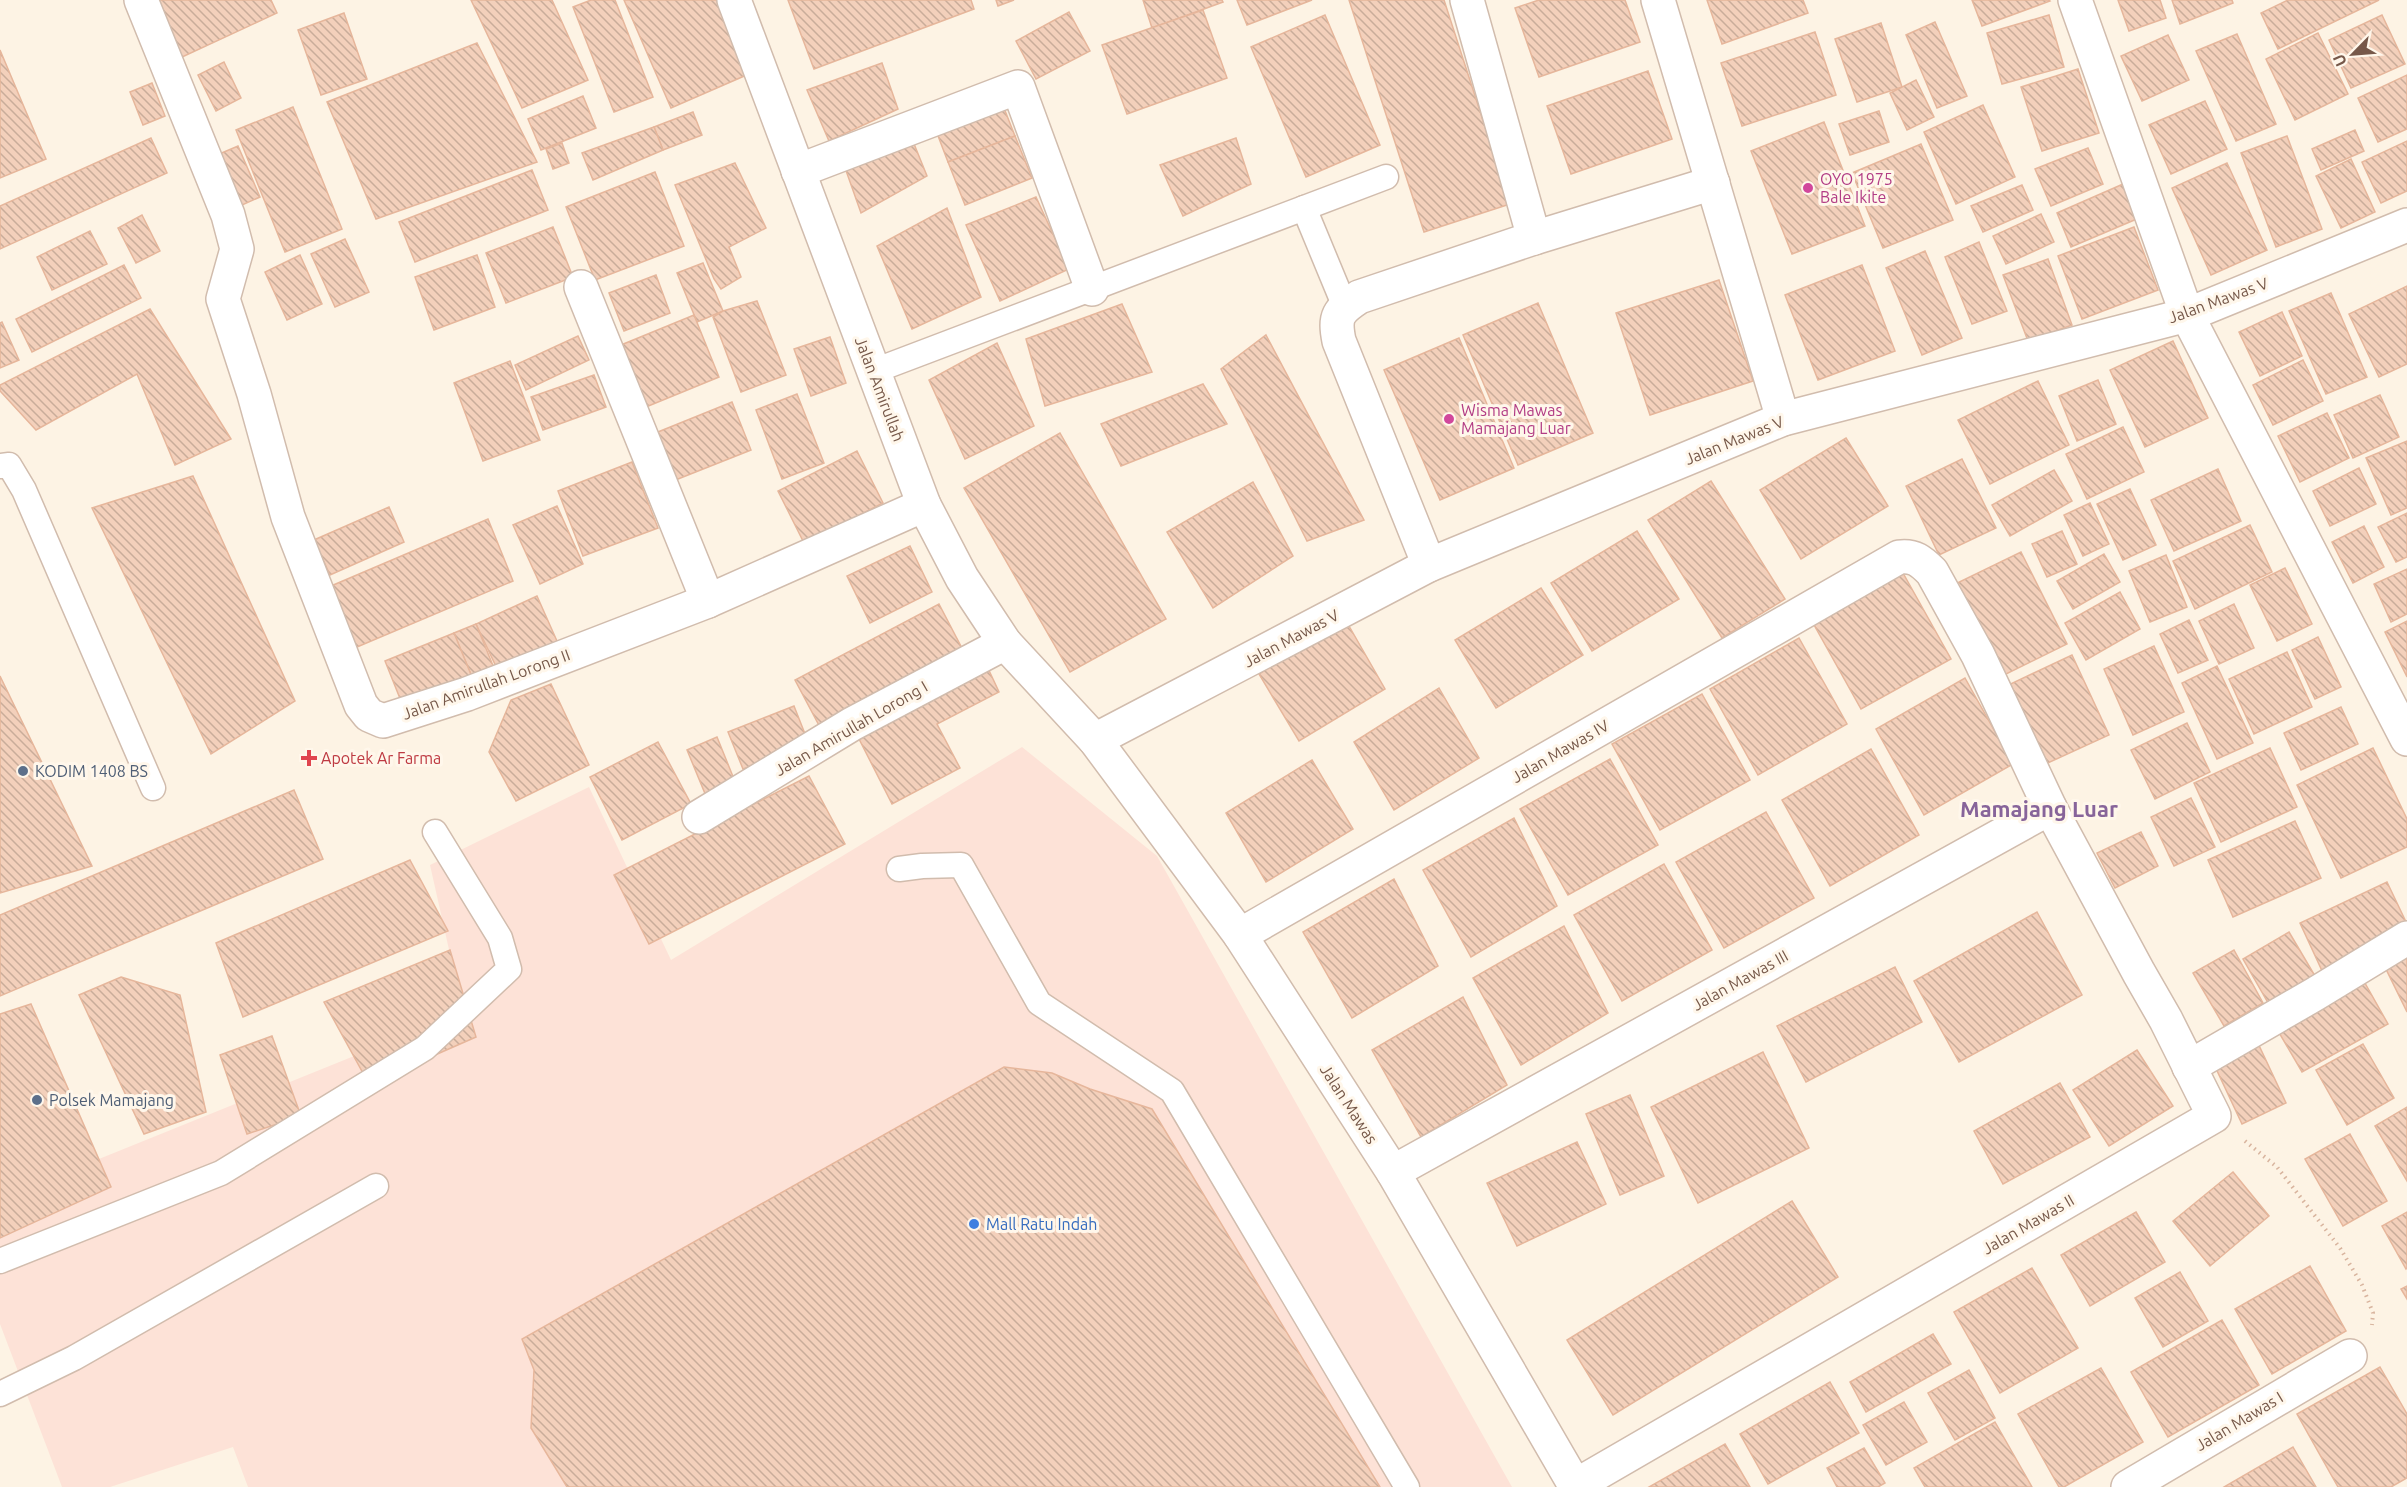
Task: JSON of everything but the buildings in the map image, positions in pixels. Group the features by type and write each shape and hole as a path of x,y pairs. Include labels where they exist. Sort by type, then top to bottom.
{"street":[{"name":"Jalan Amirullah Lorong II","path":"141,0 228,215 237,249 223,300 239,354 254,393 288,517 361,705 369,715 383,721 467,694 708,601 924,505"},
{"name":"Jalan Amirullah","path":"734,0 924,505 962,578 1005,643 1095,740"},
{"path":"1467,0 1534,238"},
{"path":"1658,0 1784,419"},
{"path":"2075,0 2187,315 2407,739"},
{"path":"798,171 1018,87 1092,289"},
{"path":"1429,565 1339,341 1336,320 1345,307 1359,297 1534,238 1713,183"},
{"name":"Jalan Mawas V","path":"1095,740 1429,565 1784,419 2187,315 2407,225"},
{"path":"581,287 708,601"},
{"name":"Jalan Mawas IV","path":"1240,935 1899,557 1911,556 1922,562 1932,572 1978,655 2050,808"},
{"name":"Jalan Amirullah Lorong I","path":"699,817 852,724 1005,643"},
{"name":"Jalan Mawas","path":"1095,740 1240,935 1393,1172 1576,1487"},
{"path":"2050,808 2166,1020 2214,1116"},
{"name":"Jalan Mawas III","path":"1393,1172 2050,808"},
{"path":"2189,1066 2407,938"},
{"name":"Jalan Mawas II","path":"1576,1487 2214,1116"},
{"name":"Jalan Mawas I","path":"2128,1487 2350,1356"}],"lane":[{"path":"874,371 1386,177"},
{"path":"1304,208 1345,307"},
{"path":"0,466 9,465 24,490 153,788"},
{"path":"0,1261 221,1173 425,1048 509,969 500,938 435,832"},
{"path":"899,869 961,865 1039,1003 1172,1091 1407,1487"},
{"path":"0,1394 84,1352 376,1186"}],"path":[{"path":"2214,1116 2277,1167 2340,1248 2362,1285 2373,1313 2371,1335 2350,1356"}],"shaded area":[{"path":"1022,747 1157,856 1512,1487 248,1487 233,1447 110,1487 62,1487 0,1324 0,1199 463,1012 430,865 589,787 671,960"}],"place":[{"name":"OYO 1975 Bale Ikite","path":"1808,188"},
{"name":"Wisma Mawas Mamajang Luar","path":"1449,419"},
{"name":"Apotek Ar Farma","path":"309,758"},
{"name":"KODIM 1408 BS","path":"23,771"},
{"name":"Polsek Mamajang","path":"37,1100"},
{"name":"Mall Ratu Indah","path":"974,1224"}],"district":[{"name":"Mamajang Luar","path":"2039,809"}]}
